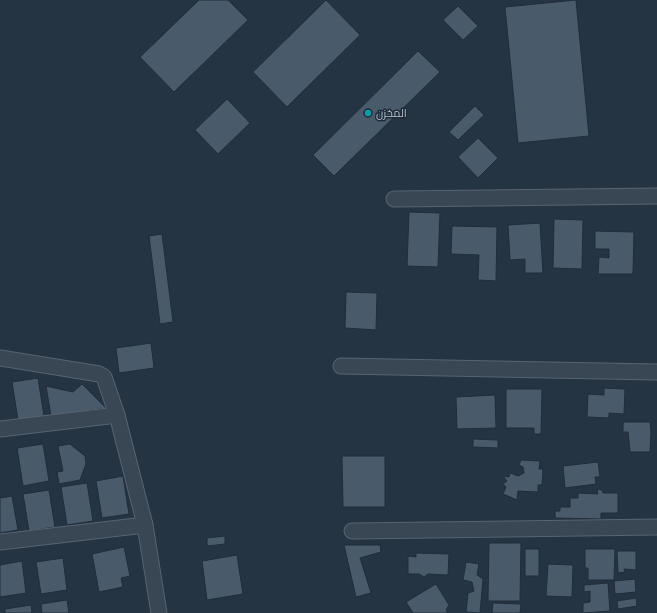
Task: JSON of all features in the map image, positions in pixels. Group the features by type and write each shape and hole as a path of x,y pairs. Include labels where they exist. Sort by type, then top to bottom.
{"street":[{"path":"394,199 657,196"},
{"path":"0,358 98,374 106,380 117,415 145,525 160,613"},
{"path":"341,366 657,372"},
{"path":"0,429 117,415"},
{"path":"0,542 145,525"},
{"path":"352,531 657,527"}],"building":[{"path":"199,0 228,0 248,20 174,92 140,57"},
{"path":"326,0 360,35 287,107 253,72"},
{"path":"576,0 589,136 518,143 505,7"},
{"path":"458,6 478,26 463,40 443,20"},
{"path":"418,51 440,72 334,176 313,155"},
{"path":"227,99 250,123 218,154 195,130"},
{"path":"475,106 484,115 458,140 449,132"},
{"path":"478,138 498,158 478,178 458,157"},
{"path":"409,212 440,213 438,267 407,266"},
{"path":"554,219 583,220 582,269 553,268"},
{"path":"540,223 543,273 525,273 525,259 510,260 508,225"},
{"path":"452,226 497,227 496,281 478,280 479,255 451,254"},
{"path":"595,231 634,232 633,274 598,274 599,257 609,258 609,249 595,249"},
{"path":"162,234 173,322 160,324 149,236"},
{"path":"346,292 377,293 376,330 345,328"},
{"path":"151,343 154,368 119,373 116,348"},
{"path":"38,378 44,416 18,420 12,382"},
{"path":"82,384 106,408 51,416 46,386 73,392"},
{"path":"604,388 625,389 624,414 609,413 609,418 587,417 588,394 604,395"},
{"path":"506,389 542,389 541,434 534,434 534,428 506,428"},
{"path":"495,395 496,428 457,429 456,397"},
{"path":"623,422 650,422 650,452 630,452 628,432 623,432"},
{"path":"473,439 498,440 498,448 473,447"},
{"path":"43,444 49,481 23,486 17,448"},
{"path":"70,444 85,456 86,464 80,480 59,484 57,472 63,471 58,446"},
{"path":"342,456 385,456 385,507 343,507"},
{"path":"521,460 540,461 539,469 543,469 542,485 538,485 538,492 518,491 517,500 503,494 506,487 503,484 507,481 503,476 509,477 510,473 518,476 524,473 523,467 519,465"},
{"path":"598,462 600,477 595,477 596,484 565,488 563,466"},
{"path":"123,476 129,514 102,518 96,481"},
{"path":"87,483 93,521 67,525 61,487"},
{"path":"597,489 602,490 603,493 618,493 618,513 601,513 601,519 555,518 555,511 560,511 560,507 570,507 570,498 578,498 578,493 598,494"},
{"path":"49,490 55,527 29,531 23,494"},
{"path":"12,496 18,530 0,533 0,498"},
{"path":"225,536 225,544 207,546 207,538"},
{"path":"489,543 521,543 520,601 488,601"},
{"path":"344,545 380,545 381,552 360,558 371,593 356,597"},
{"path":"124,547 130,576 121,578 123,587 99,592 92,554"},
{"path":"525,549 539,549 539,576 525,576"},
{"path":"585,549 615,549 614,580 588,580 588,568 585,568"},
{"path":"617,551 636,551 636,570 624,569 625,572 618,573"},
{"path":"416,553 449,554 448,575 428,574 424,577 419,574 408,574 408,556 416,557"},
{"path":"237,555 243,594 207,600 202,561"},
{"path":"63,558 67,590 41,594 36,562"},
{"path":"22,561 26,593 0,597 0,565"},
{"path":"466,562 479,564 477,575 483,579 480,613 466,612 468,593 474,591 472,582 463,580"},
{"path":"548,564 573,565 572,597 546,596"},
{"path":"635,579 636,592 615,594 614,581"},
{"path":"608,583 610,611 583,613 583,603 590,602 590,591 584,592 584,585"},
{"path":"436,584 449,605 446,610 448,613 413,613 406,602"},
{"path":"636,598 637,606 618,609 617,601"},
{"path":"67,600 69,613 42,613 41,604"},
{"path":"493,603 521,604 520,613 492,613"},
{"path":"31,605 32,613 5,613 5,609"}],"place":[{"name":"المخزن","path":"368,113"}]}
